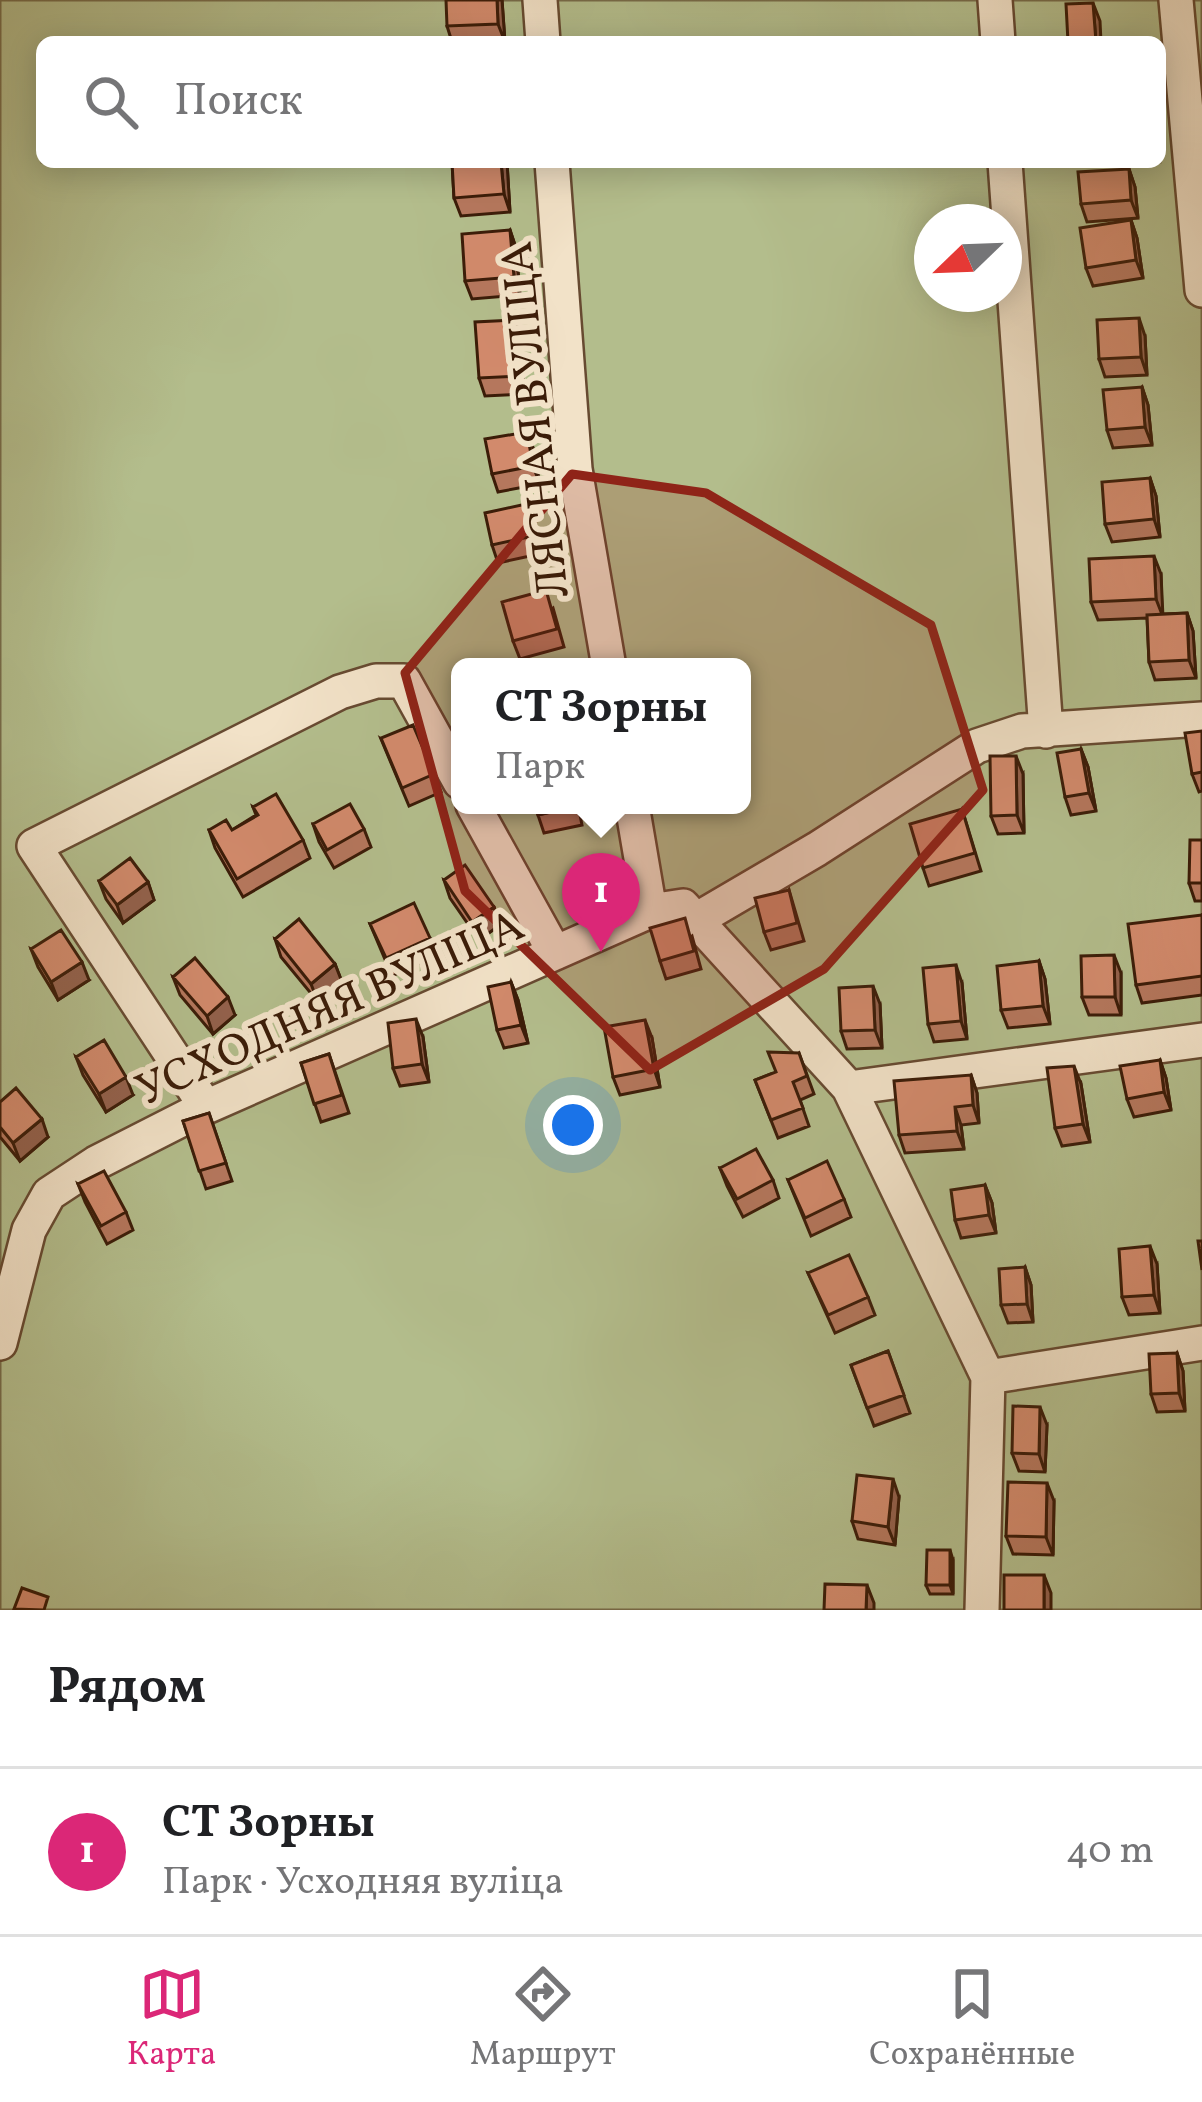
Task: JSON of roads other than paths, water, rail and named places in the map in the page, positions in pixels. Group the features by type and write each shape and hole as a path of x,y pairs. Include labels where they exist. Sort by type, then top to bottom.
{"street":[{"path":"540,0 543,36"},
{"path":"995,0 998,36"},
{"path":"1176,0 1202,290"},
{"name":"ЛЯСНАЯ ВУЛІЦА","path":"552,168 575,469 607,658"},
{"path":"1005,168 1046,731"},
{"path":"206,1107 34,845 340,692 376,681 404,681 451,766"},
{"path":"696,920 977,746 1022,731 1202,719"},
{"path":"478,814 555,953"},
{"path":"634,814 650,911 683,906 849,1088 988,1377 982,1610"},
{"name":"УСХОДНЯЯ ВУЛІЦА","path":"0,1343 29,1230 49,1194 96,1163 206,1107 650,911"},
{"path":"849,1088 1202,1040"},
{"path":"988,1377 1202,1342"}],"place":[{"name":"СТ Зорны","path":"601,952"}]}
